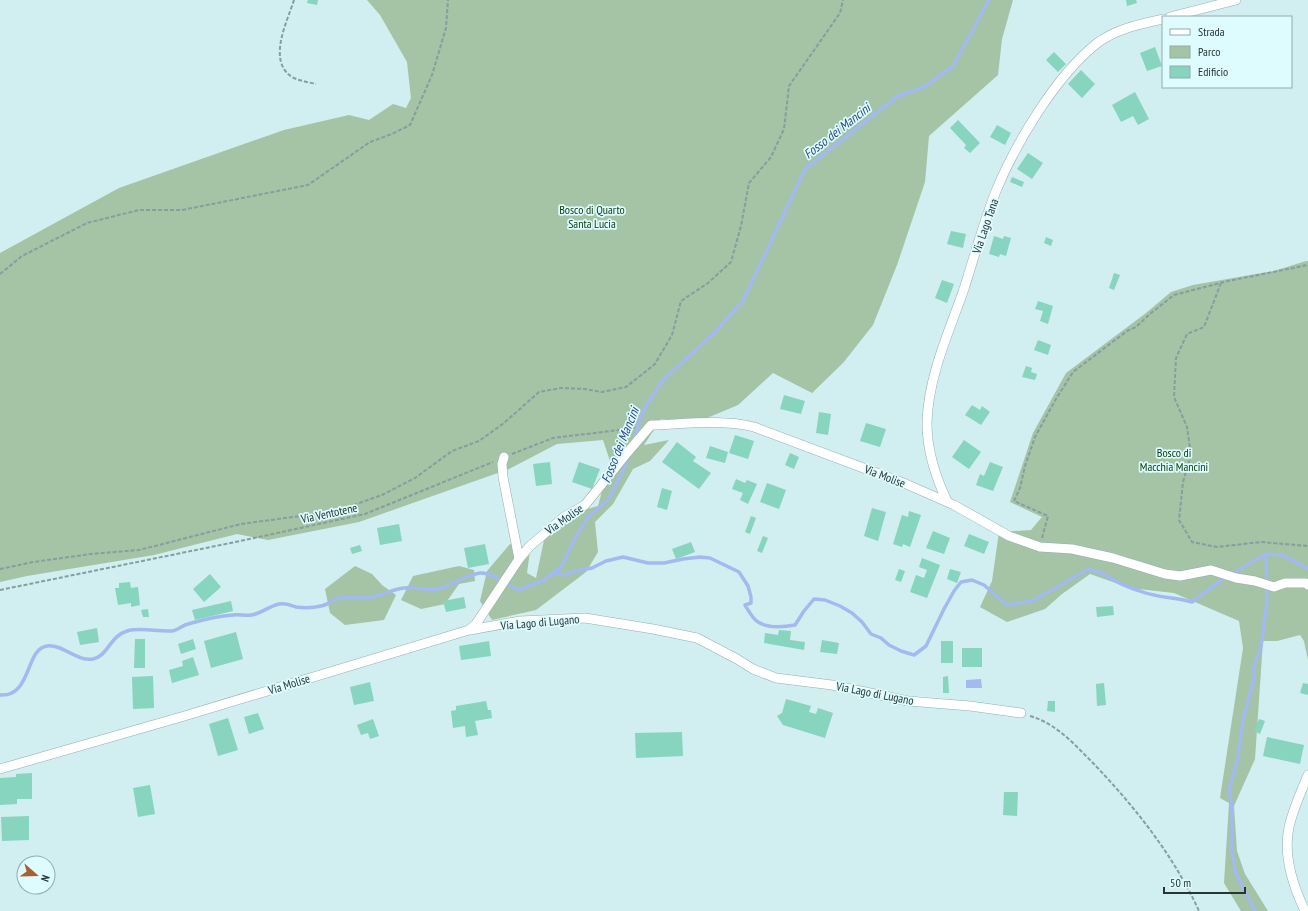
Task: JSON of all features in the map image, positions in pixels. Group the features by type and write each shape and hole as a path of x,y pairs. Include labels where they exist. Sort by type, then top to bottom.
{"street":[{"path":"1174,16 1236,0"},
{"name":"Via Lago Tana","path":"947,502 936,476 930,454 927,422 930,394 944,345 985,224 1004,175 1022,140 1045,102 1060,82 1085,54 1096,44 1114,33 1162,19"},
{"name":"Via Molise","path":"0,769 180,717 469,630 476,624 519,559 530,546 564,517 585,505 641,436 652,426 726,423 746,425 764,430 877,473 947,502 999,530 1040,547 1072,549 1106,556 1165,574 1180,576 1211,570 1236,578 1274,587 1285,583 1306,583 1308,585"},
{"path":"504,457 502,464 503,477 519,559"},
{"name":"Via Lago di Lugano","path":"469,630 520,621 585,618 653,628 697,638 737,659 753,670 776,678 832,685 908,701 984,707 1021,713"},
{"path":"1305,911 1292,877 1289,864 1287,839 1292,815 1308,775"}],"path":[{"path":"294,0 281,44 279,53 280,62 283,69 292,77 316,84"},
{"path":"0,274 22,256 87,223 140,210 182,210 308,185 370,142 392,134 410,125 432,75 446,28 448,0"},
{"path":"0,569 40,561 91,554 138,550 241,524 337,511 382,495 415,478 452,451 478,441 504,423 539,392 561,388 585,389 602,392 626,387 655,364 672,335 681,301 708,283 731,262 741,226 749,183 771,157 784,129 789,86 840,13 843,0"},
{"path":"1040,547 1048,516 1014,501 1020,488 1035,437 1073,372 1127,331 1136,327 1174,295 1221,283 1308,265"},
{"path":"1221,283 1204,326 1187,334 1176,358 1174,397 1187,427 1191,455 1183,482 1179,520 1192,542 1217,547 1261,542 1308,546"},
{"name":"Via Ventotene","path":"0,590 365,514 553,438 652,426"},
{"path":"1021,713 1042,720 1064,734 1120,791 1169,857 1187,885 1199,911"}],"green space":[{"name":"Bosco di Quarto Santa Lucia","path":"367,0 1013,0 1002,39 998,75 929,136 925,182 897,265 873,325 843,363 812,393 773,373 738,405 695,423 661,419 644,445 669,440 650,461 633,469 613,504 595,522 598,552 586,572 536,610 492,620 480,601 487,571 510,544 530,551 527,573 536,578 544,540 573,513 598,506 610,461 603,440 557,444 509,469 359,522 268,540 237,534 154,555 27,576 0,582 0,253 119,188 284,130 349,115 369,120 393,104 406,108 411,98 407,62 380,15"},
{"name":"Bosco di Macchia Mancini","path":"1308,261 1308,660 1304,641 1300,635 1277,641 1263,641 1255,759 1234,806 1237,851 1245,874 1268,911 1241,911 1224,883 1229,803 1220,798 1243,648 1239,621 1174,593 1130,588 1090,574 1062,594 1045,609 1007,622 980,607 992,581 999,532 1031,530 1042,517 1010,502 1033,433 1066,373 1146,313 1171,292 1193,285 1274,271"},
{"path":"355,566 372,574 382,585 396,595 384,620 345,625 330,613 325,589"},
{"path":"459,566 474,570 475,581 459,584 445,604 421,609 401,600 413,576"}],"water":[{"path":"981,679 982,688 966,688 966,680"}],"building":[{"path":"308,0 318,0 317,5 307,3"},
{"path":"1126,0 1136,0 1137,3 1127,6"},
{"path":"1155,47 1162,66 1147,71 1140,53"},
{"path":"1054,52 1066,64 1058,72 1046,60"},
{"path":"1081,70 1095,84 1082,98 1068,84"},
{"path":"1135,92 1149,119 1138,125 1133,116 1121,122 1112,105"},
{"path":"958,120 980,143 970,153 964,148 966,145 950,128"},
{"path":"997,125 1011,133 1005,145 990,137"},
{"path":"1028,153 1043,163 1032,179 1017,169"},
{"path":"1012,177 1024,182 1022,187 1010,182"},
{"path":"951,231 966,234 963,248 947,244"},
{"path":"994,236 1003,239 1004,236 1011,238 1006,256 1000,254 999,257 989,254"},
{"path":"1046,237 1053,240 1051,246 1044,243"},
{"path":"1114,273 1120,275 1114,290 1109,288"},
{"path":"942,280 954,284 947,303 935,298"},
{"path":"1038,301 1053,306 1048,324 1040,321 1043,311 1035,309"},
{"path":"1038,340 1051,345 1048,355 1034,350"},
{"path":"1026,366 1032,368 1031,372 1037,374 1035,380 1022,377"},
{"path":"784,395 805,401 801,414 780,409"},
{"path":"972,405 980,410 982,406 990,412 981,425 965,415"},
{"path":"819,412 831,414 828,435 816,433"},
{"path":"866,423 886,429 880,447 860,441"},
{"path":"735,435 754,441 748,459 729,453"},
{"path":"964,440 981,452 969,469 952,457"},
{"path":"677,442 696,457 693,461 711,473 699,489 662,462"},
{"path":"710,446 728,452 725,463 706,458"},
{"path":"790,453 799,457 794,469 785,465"},
{"path":"550,462 552,484 536,486 533,464"},
{"path":"579,462 600,469 592,489 572,482"},
{"path":"990,462 1003,467 993,491 976,485 980,474 984,476"},
{"path":"736,479 745,483 747,480 757,484 748,504 740,500 743,493 732,489"},
{"path":"767,483 786,490 779,509 760,502"},
{"path":"662,488 672,491 667,510 657,507"},
{"path":"872,508 886,512 878,541 864,536"},
{"path":"909,511 921,515 910,547 903,544 902,547 893,544 902,515 908,517"},
{"path":"751,516 756,518 750,534 745,532"},
{"path":"399,524 402,541 380,545 377,528"},
{"path":"933,531 950,538 944,554 926,548"},
{"path":"969,534 989,542 984,554 964,546"},
{"path":"763,536 768,538 762,553 757,551"},
{"path":"691,542 695,552 676,559 672,549"},
{"path":"485,544 489,564 468,568 464,548"},
{"path":"360,545 362,551 352,554 350,548"},
{"path":"922,558 940,565 927,598 910,592 916,575 924,578 927,570 919,567"},
{"path":"899,569 905,571 901,582 895,580"},
{"path":"950,569 961,572 957,583 947,579"},
{"path":"210,574 221,587 204,602 193,589"},
{"path":"130,582 131,588 138,587 140,605 131,607 131,603 118,605 115,588 119,588 119,583"},
{"path":"464,597 466,608 446,612 443,601"},
{"path":"231,601 233,611 195,620 192,610"},
{"path":"1113,606 1114,615 1097,617 1096,607"},
{"path":"148,609 149,617 143,617 141,610"},
{"path":"97,628 99,642 80,645 77,632"},
{"path":"779,630 791,631 790,640 805,642 804,650 764,643 765,633 778,635"},
{"path":"236,632 243,659 211,668 204,641"},
{"path":"135,639 145,639 145,668 134,668"},
{"path":"193,639 196,649 181,654 178,644"},
{"path":"822,640 839,643 837,654 820,652"},
{"path":"489,641 491,656 461,660 459,646"},
{"path":"941,641 953,641 953,663 941,663"},
{"path":"962,648 982,648 982,667 962,667"},
{"path":"193,657 199,675 172,683 169,670 183,666 182,661"},
{"path":"153,676 154,708 133,709 132,677"},
{"path":"948,676 949,693 943,693 943,677"},
{"path":"370,682 374,701 354,705 350,687"},
{"path":"1104,683 1106,705 1097,706 1096,684"},
{"path":"1303,683 1308,684 1308,695 1300,693"},
{"path":"786,699 811,706 809,712 816,714 818,708 833,713 825,738 783,725 777,716 782,713"},
{"path":"486,701 488,710 491,710 492,718 475,721 478,735 466,737 465,726 453,728 451,711 456,710 456,706"},
{"path":"1048,701 1055,701 1055,712 1047,711"},
{"path":"258,713 264,729 249,734 244,717"},
{"path":"228,718 238,750 218,756 209,724"},
{"path":"373,719 379,736 370,739 368,733 361,735 357,725"},
{"path":"1259,719 1265,721 1260,734 1254,731"},
{"path":"682,732 683,756 636,758 635,733"},
{"path":"1267,737 1304,745 1300,764 1263,756"},
{"path":"32,773 32,799 17,799 17,804 0,805 0,778 16,777 16,774"},
{"path":"150,785 155,814 138,817 133,788"},
{"path":"1004,792 1018,792 1017,816 1003,815"},
{"path":"29,816 29,840 2,841 1,817"}],"waterway":[{"name":"Fosso dei Mancini","path":"633,442 643,411 662,381 713,334 743,301 805,169 898,96 924,87 953,66 989,0"},
{"name":"Fosso dei Mancini","path":"0,695 10,694 18,689 35,655 40,649 47,646 59,648 81,658 93,659 102,654 117,637 127,631 138,629 172,631 210,618 255,614 279,604 286,604 296,607 312,607 324,605 340,598 369,598 400,589 438,589 474,574 480,573 494,577 518,590 543,581 562,566 574,540 588,517 608,500 622,473 628,457"},
{"path":"554,573 565,575 592,568 606,561 623,557 648,563 664,563 700,557 710,558 739,572 748,586 751,597 751,603 745,605 754,619 762,624 776,627 795,625 814,599 825,600 852,613 862,622 871,634 881,638 889,645 901,651 914,655 926,646 944,609 961,582 972,580 984,585 1007,605 1032,601 1089,569 1102,573 1124,585 1146,593 1192,602 1223,579 1266,554 1282,555 1308,569"},
{"path":"1255,911 1236,874 1232,852 1232,807 1229,790 1238,757 1243,720 1254,678 1254,666 1261,647 1267,601 1266,554"}]}
